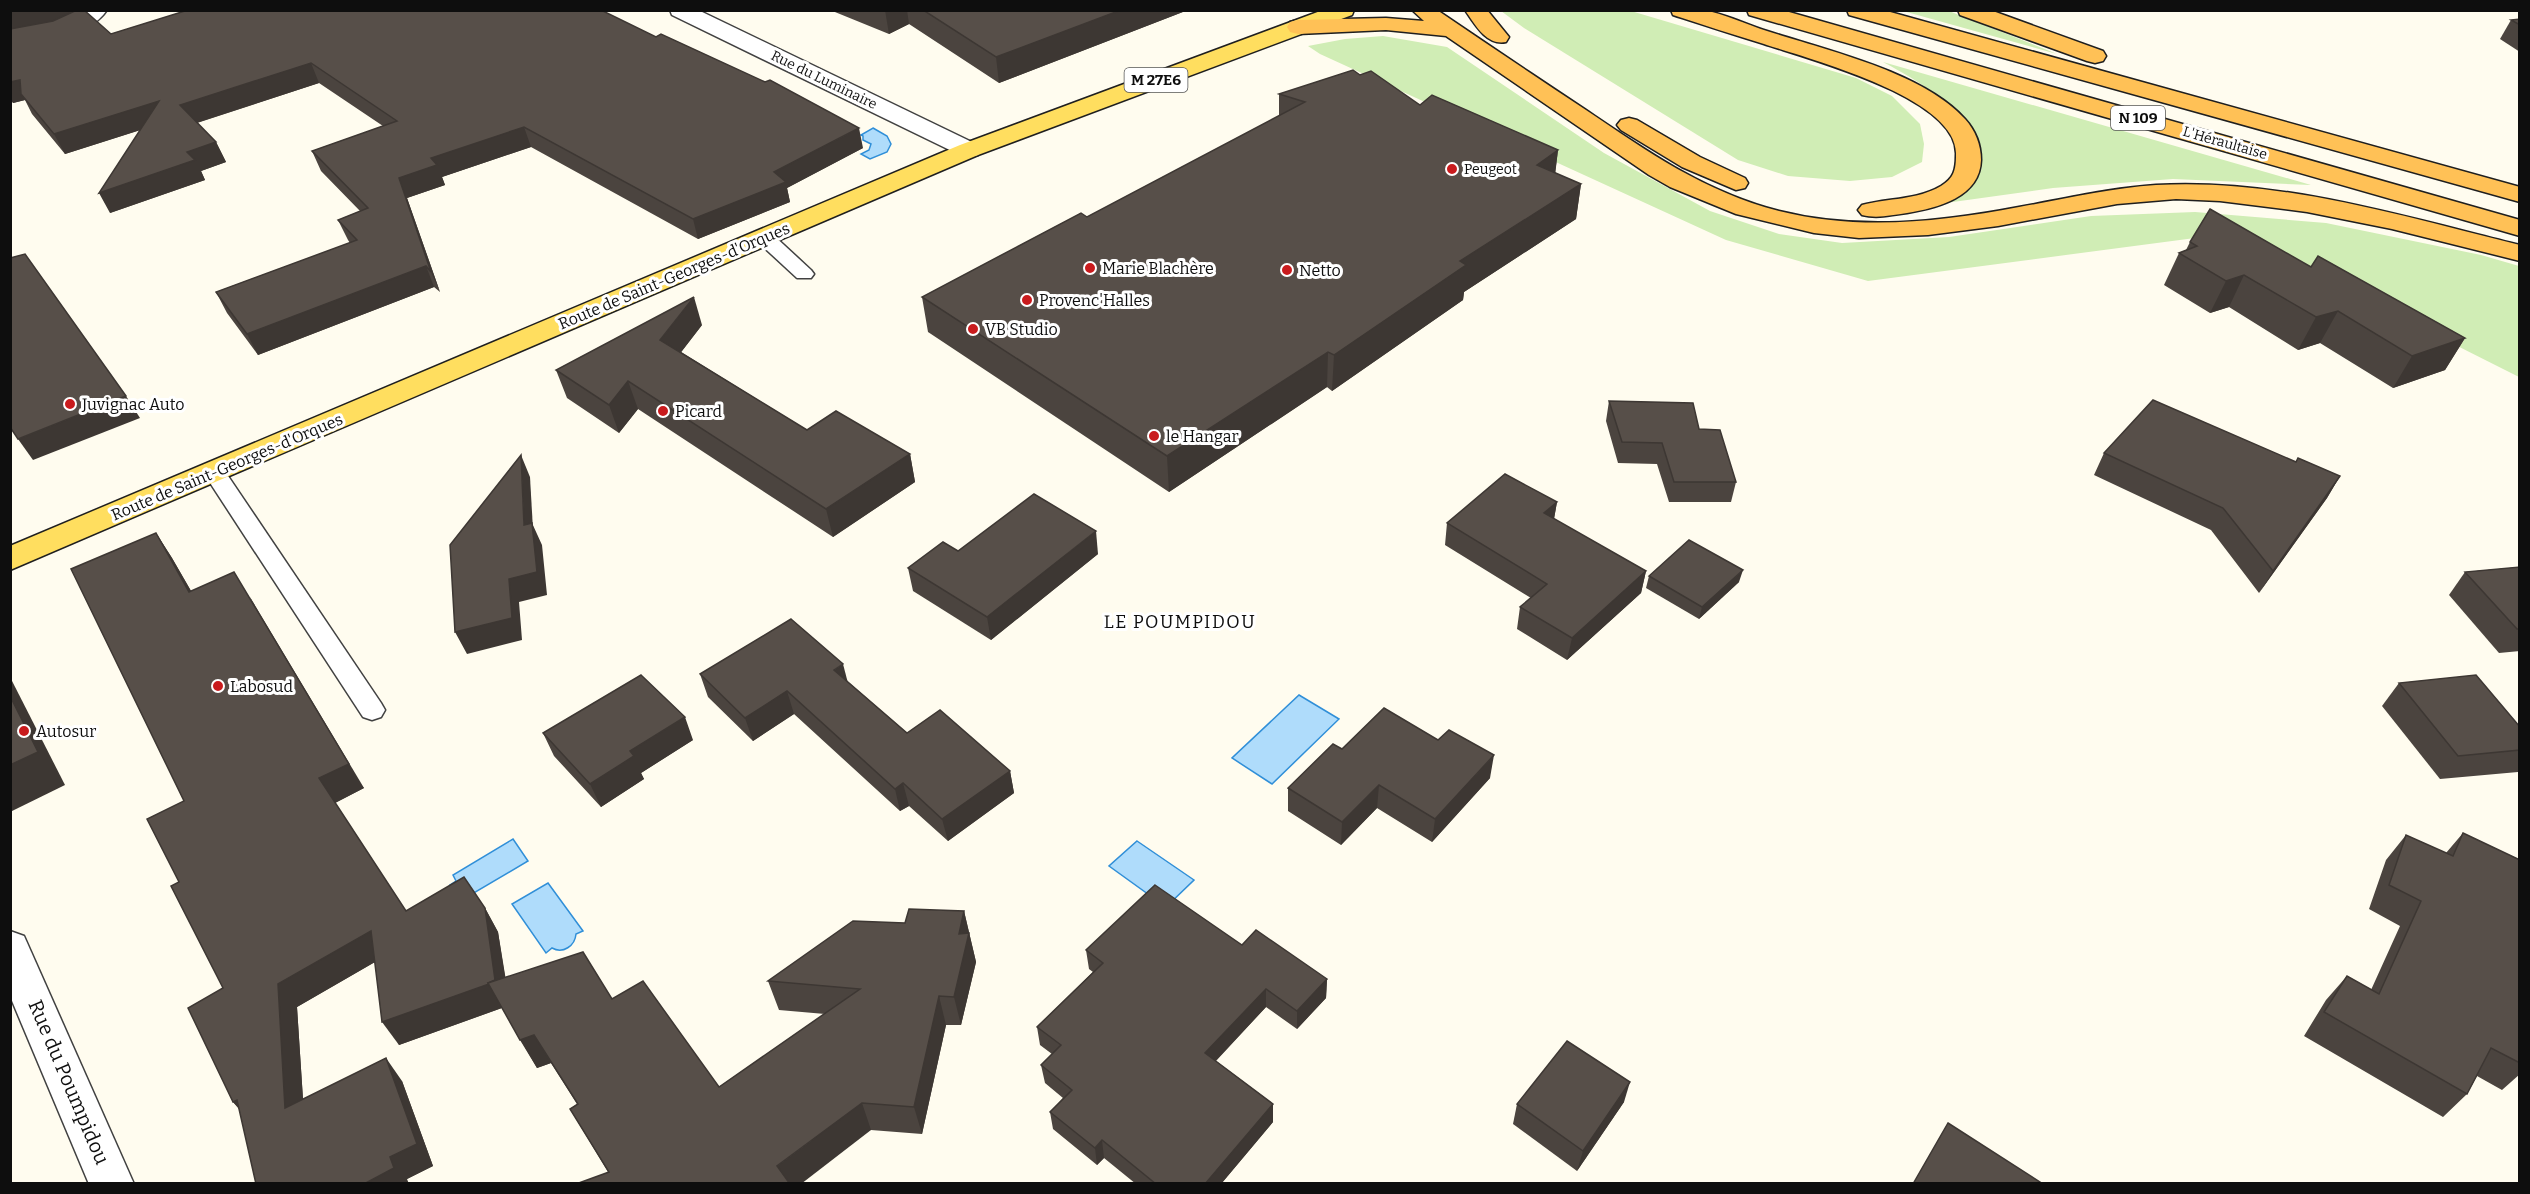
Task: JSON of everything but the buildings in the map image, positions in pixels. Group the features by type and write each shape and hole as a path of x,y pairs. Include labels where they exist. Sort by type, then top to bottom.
{"highway":[{"path":"1422,10 1498,37 1644,135 1691,162 1757,192 1825,208 1869,210 1902,207 1932,200 1966,177 1970,154 1960,129 1946,115 1915,92 1851,64 1681,10"},
{"path":"1475,10 1498,37"},
{"name":"L'Héraultaise","path":"1757,10 2520,228"},
{"name":"L'Héraultaise","path":"1857,10 2520,195"},
{"path":"1968,10 2181,85 2520,183"},
{"path":"1298,27 1452,21 1627,150 1684,185 1757,213 1793,222 1840,229 1885,229 1977,221 2122,196 2173,192 2227,194 2309,204 2520,253"}],"main road":[{"name":"Route de Saint-Georges-d'Orques","path":"10,559 969,150 1344,10"}],"street":[{"path":"10,42 45,35 73,26 97,10"},
{"name":"Rue du Luminaire","path":"680,10 969,150"},
{"name":"Rue du Poumpidou","path":"10,948 112,1184"}],"lane":[{"path":"764,237 804,274"},
{"path":"214,472 372,710"}],"green space":[{"path":"1501,11 1631,11 1856,78 1892,96 1920,124 1924,144 1922,162 1892,177 1850,181 1788,176 1738,160 1524,28"},
{"path":"1903,11 1949,11 2057,54"},
{"path":"1383,36 1447,47 1604,153 1710,211 1779,234 1842,243 1949,237 2091,216 2195,212 2326,223 2481,255 2519,266 2519,377 2233,233 1868,281 1726,240 1320,54 1308,46 1345,39"},
{"path":"1883,62 2311,185 2173,179 2053,188 1924,206 1970,184 1977,172 1981,155 1977,138 1967,122 1933,92"}],"water":[{"path":"873,128 887,136 891,144 887,152 870,159 861,154 869,150 871,144 863,140 861,135"},
{"path":"1299,695 1339,719 1272,784 1232,758"},
{"path":"513,839 528,861 467,897 456,894 450,885 456,881 453,875"},
{"path":"1137,841 1194,880 1166,907 1109,866"},
{"path":"548,883 583,931 576,934 568,948 556,950 552,948 546,953 512,904"}],"place":[{"name":"Peugeot","path":"1452,169"},
{"name":"Marie Blachère","path":"1090,268"},
{"name":"Netto","path":"1287,270"},
{"name":"Provenc'Halles","path":"1027,300"},
{"name":"VB Studio","path":"973,329"},
{"name":"Juvignac Auto","path":"70,404"},
{"name":"Picard","path":"663,411"},
{"name":"le Hangar","path":"1154,436"},
{"name":"Labosud","path":"218,686"},
{"name":"Autosur","path":"24,731"}],"district":[{"name":"LE POUMPIDOU","path":"1180,622"}]}
